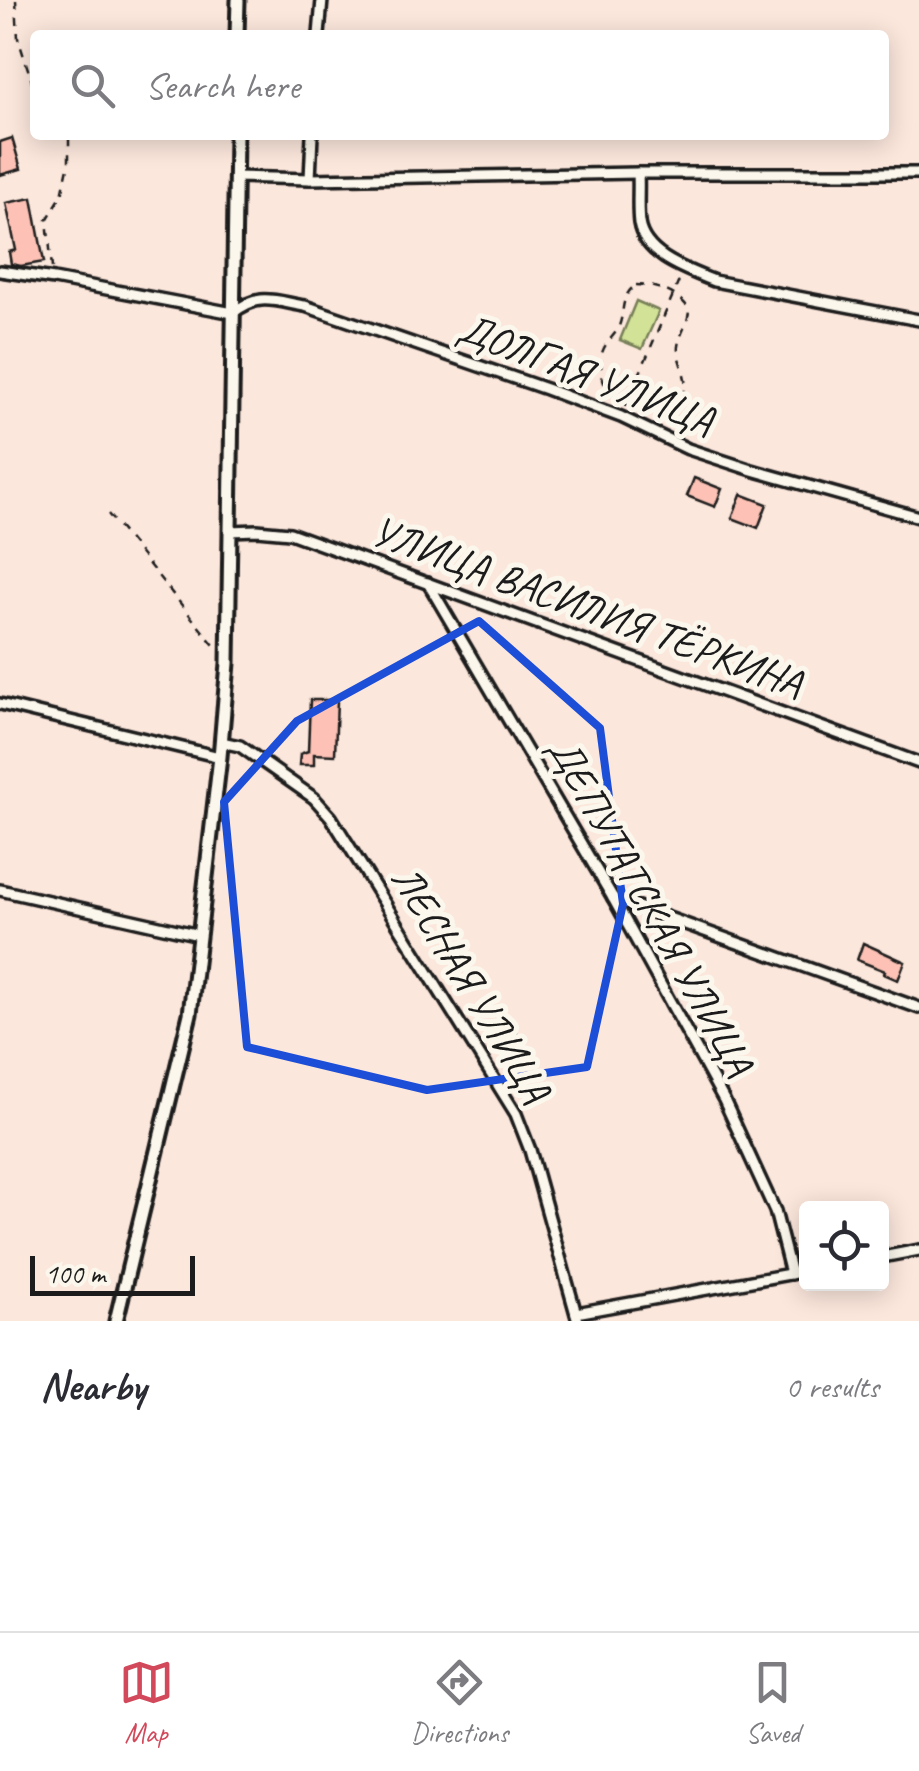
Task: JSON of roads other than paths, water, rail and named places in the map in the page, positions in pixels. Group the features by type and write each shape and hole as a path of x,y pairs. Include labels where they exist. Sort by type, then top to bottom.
{"street":[{"path":"237,30 238,0"},
{"path":"319,30 322,0"},
{"path":"116,1321 190,1014 220,757 228,663 236,140"},
{"path":"310,179 312,140"},
{"path":"235,177 919,172"},
{"path":"638,173 640,226 648,245 684,268 714,281 919,320"},
{"path":"0,271 233,313"},
{"name":"ДОЛГАЯ УЛИЦА","path":"233,313 248,301 304,306 622,417 688,449 919,517"},
{"name":"УЛИЦА ВАСИЛИЯ ТЁРКИНА","path":"230,531 290,532 919,763"},
{"name":"ДЕПУТАТСКАЯ УЛИЦА","path":"428,583 613,898 724,1100 775,1211 791,1274"},
{"path":"0,704 220,757"},
{"name":"ЛЕСНАЯ УЛИЦА","path":"221,742 240,746 314,798 331,817 516,1114 530,1150 577,1317"},
{"path":"0,890 199,934"},
{"path":"613,898 919,1008"},
{"path":"889,1256 919,1250"},
{"path":"577,1317 799,1272"}]}
